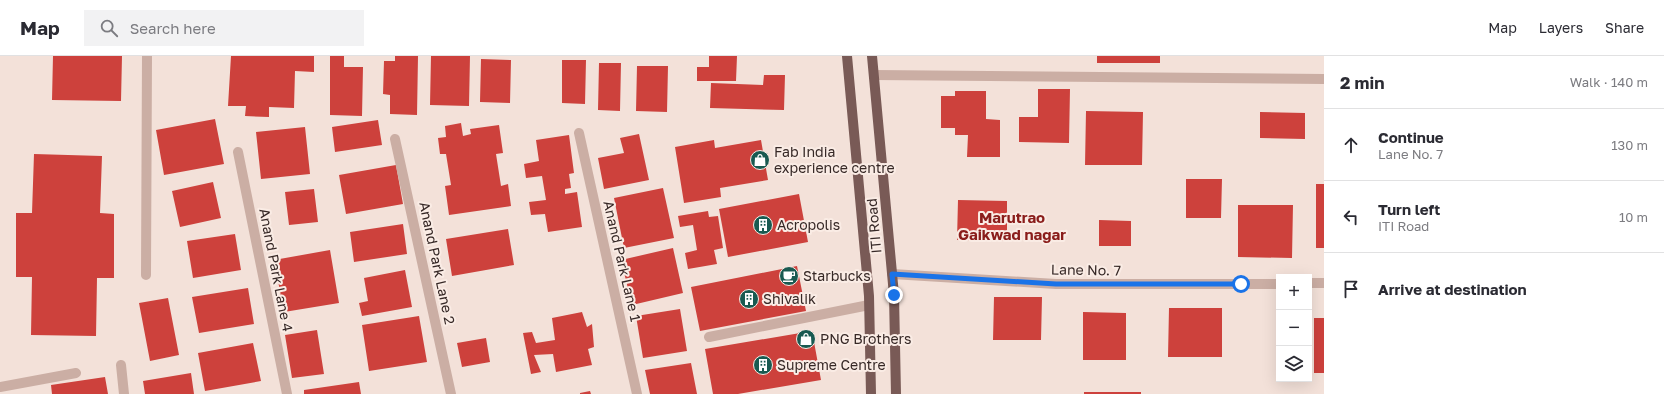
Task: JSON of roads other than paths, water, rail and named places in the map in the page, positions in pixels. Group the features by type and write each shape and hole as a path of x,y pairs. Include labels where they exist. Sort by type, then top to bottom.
{"main road":[{"name":"ITI Road","path":"847,56 870,305 871,394"},
{"name":"ITI Road","path":"872,56 892,274 896,394"}],"street":[{"path":"146,56 146,275"},
{"path":"874,75 1324,79"},
{"name":"Anand Park Lane 1","path":"579,133 637,394"},
{"name":"Anand Park Lane 2","path":"395,139 451,394"},
{"name":"Anand Park Lane 4","path":"238,152 287,394"},
{"name":"Lane No. 7","path":"892,274 1056,284 1276,284"},
{"path":"1312,283 1324,283"},
{"path":"709,337 870,305"},
{"path":"121,366 124,394"},
{"path":"0,387 76,373"}],"place":[{"name":"Fab India experience centre","path":"760,160"},
{"name":"Acropolis","path":"763,225"},
{"name":"Starbucks","path":"789,276"},
{"name":"Shivalik","path":"749,299"},
{"name":"PNG Brothers","path":"806,339"},
{"name":"Supreme Centre","path":"763,365"}],"district":[{"name":"Marutrao Gaikwad nagar","path":"1012,226"}]}
